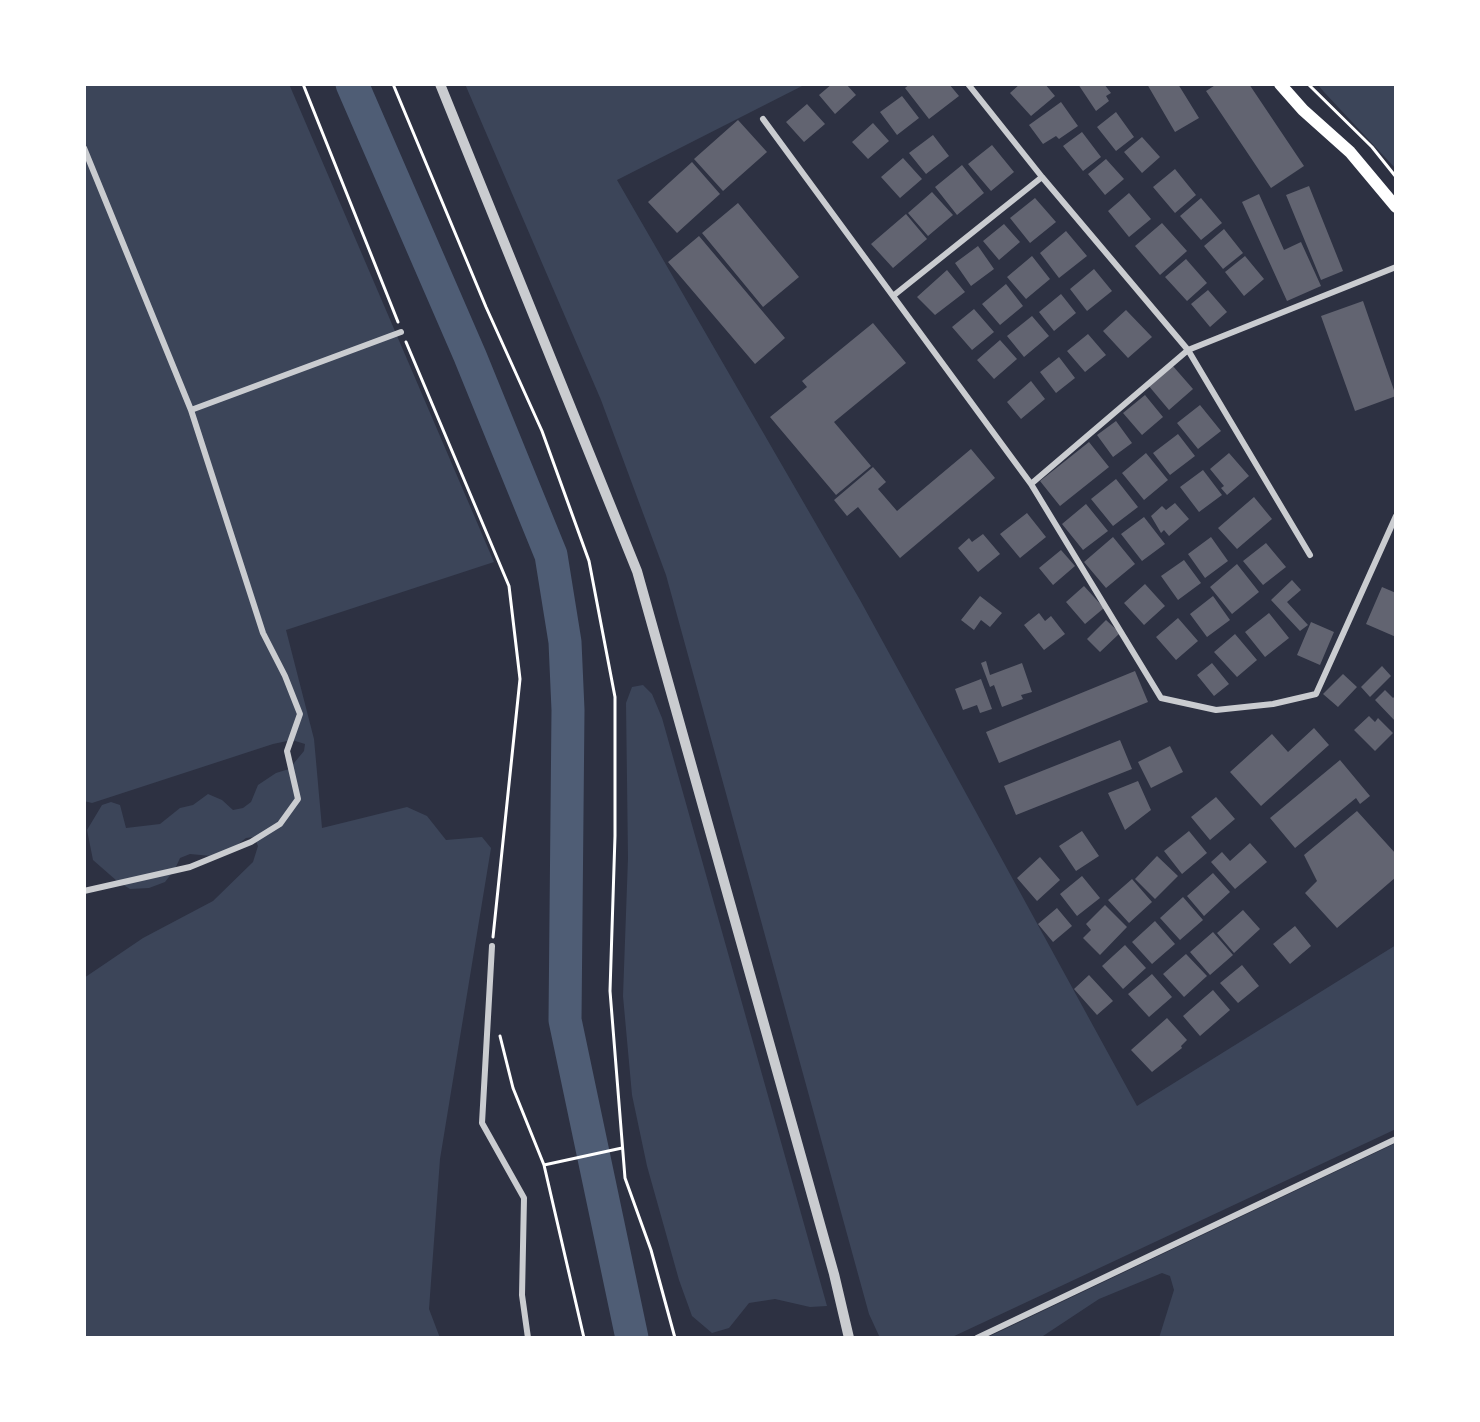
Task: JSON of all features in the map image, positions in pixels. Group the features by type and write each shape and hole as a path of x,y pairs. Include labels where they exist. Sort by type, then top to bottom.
{"main road":[{"path":"1280,84 1303,110 1350,152 1396,207"}],"street":[{"path":"440,84 637,571 834,1274 849,1338"},
{"path":"968,84 1042,177 1188,350 1310,555"},
{"path":"763,119 1031,484 1161,698 1216,710 1273,704 1316,694 1396,516"},
{"path":"84,148 191,410 263,633 285,676 300,714 287,751 298,799 280,824 251,842 190,867 84,891"},
{"path":"893,296 1042,177"},
{"path":"1031,484 1188,350 1396,267"},
{"path":"191,410 401,332"},
{"path":"492,946 482,1124 524,1198 522,1295 528,1338"},
{"path":"977,1338 1396,1139"}],"path":[{"path":"303,84 401,332 509,586 520,679 492,946"},
{"path":"393,84 486,307 542,431 590,561 615,697 615,836 610,990 625,1178 651,1250 675,1338"},
{"path":"1308,84 1372,147 1396,177"},
{"path":"500,1033 513,1088 543,1165 584,1338"},
{"path":"543,1165 622,1148"}],"shaded area":[{"path":"84,84 289,84 494,562 286,630 314,739 322,828 407,807 427,816 446,840 482,837 491,848 440,1159 429,1309 440,1338 84,1338 84,978 143,938 213,901 253,862 258,846 254,837 246,838 222,857 190,854 180,858 165,882 149,888 130,889 93,860 87,830 102,805 111,802 120,805 126,828 160,824 180,808 193,805 208,794 222,800 233,810 243,808 251,802 258,785 276,773 289,769 304,751 305,744 292,740 273,744 92,803 84,801"},
{"path":"465,84 806,84 617,180 860,600 1137,1106 1396,945 1396,1129 950,1338 880,1338 869,1314 666,575 601,400"},
{"path":"1317,84 1396,84 1396,169 1324,92"},
{"path":"643,685 652,694 662,718 827,1306 810,1307 775,1299 749,1303 729,1328 712,1333 692,1316 679,1280 647,1166 632,1095 623,996 628,858 626,703 632,687"},
{"path":"1396,1143 1396,1338 1159,1338 1174,1290 1170,1276 1162,1273 1099,1299 1040,1338 986,1338"}],"building":[{"path":"832,84 846,84 856,95 835,114 819,95"},
{"path":"910,84 949,84 959,96 929,119 905,88"},
{"path":"1020,84 1045,84 1055,96 1031,116 1010,93"},
{"path":"1078,84 1104,84 1111,93 1106,96 1109,101 1096,111"},
{"path":"1147,84 1178,84 1199,118 1175,132"},
{"path":"1217,84 1249,84 1304,166 1271,188 1206,91"},
{"path":"902,96 919,118 897,135 880,112"},
{"path":"1061,102 1078,126 1059,139 1056,136 1043,144 1029,125"},
{"path":"807,104 825,124 804,142 786,122"},
{"path":"1116,112 1134,137 1116,151 1097,127"},
{"path":"738,120 767,152 723,191 694,159"},
{"path":"873,123 889,141 868,159 852,142"},
{"path":"1082,132 1101,157 1083,171 1063,146"},
{"path":"933,135 949,156 926,174 909,153"},
{"path":"1142,137 1160,157 1142,173 1124,152"},
{"path":"992,145 1014,172 991,191 968,164"},
{"path":"903,158 922,179 900,198 881,177"},
{"path":"1106,159 1124,179 1105,195 1088,174"},
{"path":"692,162 720,194 677,233 648,202"},
{"path":"962,165 984,193 957,215 935,187"},
{"path":"1175,169 1196,195 1175,213 1153,187"},
{"path":"1309,186 1343,271 1321,280 1286,195"},
{"path":"932,192 953,215 928,236 908,213"},
{"path":"1129,193 1151,219 1129,237 1108,211"},
{"path":"1259,194 1284,250 1301,242 1321,286 1287,301 1242,202"},
{"path":"1035,198 1056,222 1030,243 1010,218"},
{"path":"1201,198 1222,223 1201,240 1180,216"},
{"path":"738,203 799,277 763,307 702,233"},
{"path":"906,214 927,239 893,268 871,244"},
{"path":"1162,223 1187,251 1160,275 1135,246"},
{"path":"1004,224 1020,242 999,260 983,241"},
{"path":"1224,229 1243,253 1223,269 1204,246"},
{"path":"1066,231 1087,256 1059,278 1040,253"},
{"path":"699,236 785,338 755,364 668,262"},
{"path":"978,246 994,269 971,286 955,263"},
{"path":"1032,256 1050,279 1026,299 1007,277"},
{"path":"1245,256 1264,279 1244,296 1225,272"},
{"path":"1186,259 1207,283 1187,301 1165,277"},
{"path":"1094,269 1112,291 1087,311 1070,289"},
{"path":"947,270 965,292 935,315 917,297"},
{"path":"1006,284 1023,306 1000,325 982,304"},
{"path":"1208,290 1227,312 1210,327 1191,304"},
{"path":"1061,294 1076,313 1054,331 1039,312"},
{"path":"1363,301 1396,396 1355,411 1321,316"},
{"path":"974,309 994,332 972,350 952,327"},
{"path":"1126,310 1152,337 1128,358 1103,331"},
{"path":"1032,316 1049,336 1024,357 1007,336"},
{"path":"873,323 906,363 834,422 871,466 836,495 770,417 807,387 802,381"},
{"path":"1088,334 1106,355 1085,372 1067,351"},
{"path":"1000,340 1017,359 994,379 977,360"},
{"path":"1059,357 1075,378 1056,393 1040,372"},
{"path":"1172,365 1193,389 1169,410 1148,385"},
{"path":"1031,381 1045,399 1021,419 1007,402"},
{"path":"1145,395 1163,417 1142,435 1123,413"},
{"path":"1200,405 1221,431 1198,449 1177,423"},
{"path":"1116,421 1132,443 1113,457 1097,435"},
{"path":"1178,434 1195,456 1170,475 1153,453"},
{"path":"1089,442 1109,467 1060,506 1040,481"},
{"path":"971,449 995,478 900,558 858,507 847,516 834,500 873,467 886,482 878,489 897,511"},
{"path":"1146,453 1168,480 1144,500 1122,473"},
{"path":"1229,453 1249,476 1227,495 1221,488 1224,486 1210,469"},
{"path":"1203,470 1222,495 1199,512 1180,487"},
{"path":"1116,479 1138,507 1113,526 1091,499"},
{"path":"1254,497 1272,519 1237,549 1218,528"},
{"path":"1175,503 1189,519 1169,536 1164,530 1161,533 1151,516 1162,506 1166,510"},
{"path":"1086,504 1108,531 1083,550 1062,524"},
{"path":"1027,513 1046,537 1020,558 1000,534"},
{"path":"1144,517 1165,544 1142,561 1121,534"},
{"path":"983,534 1000,554 978,572 958,548 969,538 972,542"},
{"path":"1113,537 1135,564 1106,588 1084,562"},
{"path":"1211,537 1228,561 1205,578 1188,554"},
{"path":"1266,543 1286,567 1263,585 1243,561"},
{"path":"1061,550 1075,566 1053,585 1039,568"},
{"path":"1184,560 1201,583 1178,600 1161,576"},
{"path":"1237,564 1259,592 1232,614 1210,587"},
{"path":"1292,580 1301,590 1287,602 1308,625 1300,631 1271,600"},
{"path":"1145,584 1165,606 1144,625 1124,603"},
{"path":"1084,586 1104,608 1085,624 1066,602"},
{"path":"1382,587 1396,593 1396,637 1366,624"},
{"path":"980,596 1002,613 990,627 981,620 974,630 961,620"},
{"path":"1213,596 1230,620 1207,637 1190,614"},
{"path":"1039,613 1045,621 1051,616 1065,634 1044,650 1024,625"},
{"path":"1269,613 1289,638 1265,657 1245,632"},
{"path":"1178,618 1198,641 1176,660 1156,637"},
{"path":"1106,620 1120,633 1100,652 1087,639"},
{"path":"1311,622 1334,632 1320,665 1297,655"},
{"path":"1235,634 1257,660 1237,677 1214,652"},
{"path":"986,661 990,675 1022,663 1032,692 1021,695 1023,699 1002,707 994,685 990,687 981,663"},
{"path":"1212,663 1229,684 1214,696 1197,675"},
{"path":"1382,666 1391,676 1370,697 1361,687"},
{"path":"1135,671 1148,702 999,763 986,732"},
{"path":"1343,674 1357,687 1338,707 1323,694"},
{"path":"981,679 992,709 980,713 977,705 963,710 955,689"},
{"path":"1385,690 1393,698 1396,695 1396,722 1375,700"},
{"path":"1369,716 1375,722 1378,718 1393,733 1375,751 1354,730"},
{"path":"1314,728 1329,745 1261,806 1230,772 1272,734 1288,752"},
{"path":"1120,740 1132,769 1016,815 1004,786"},
{"path":"1170,746 1183,772 1151,788 1138,762"},
{"path":"1340,760 1370,796 1360,804 1356,798 1295,848 1270,818"},
{"path":"1138,781 1151,810 1125,830 1108,793"},
{"path":"1216,797 1235,819 1210,840 1191,817"},
{"path":"1357,811 1396,854 1396,877 1337,928 1305,893 1317,881 1304,855"},
{"path":"1082,831 1099,856 1076,871 1059,846"},
{"path":"1189,831 1207,853 1182,874 1164,851"},
{"path":"1250,843 1267,862 1235,889 1211,862 1222,852 1230,861"},
{"path":"1157,856 1178,876 1155,899 1135,879"},
{"path":"1040,857 1060,880 1037,901 1017,878"},
{"path":"1213,873 1230,892 1204,916 1187,896"},
{"path":"1082,876 1100,898 1077,916 1060,894"},
{"path":"1132,879 1152,902 1129,923 1108,900"},
{"path":"1183,897 1203,920 1180,940 1160,918"},
{"path":"1105,905 1127,927 1100,955 1083,938 1091,930 1086,924"},
{"path":"1057,908 1072,926 1053,942 1038,924"},
{"path":"1243,910 1260,929 1234,953 1217,933"},
{"path":"1155,921 1175,944 1152,964 1132,942"},
{"path":"1295,926 1311,946 1290,964 1273,944"},
{"path":"1213,932 1233,955 1210,975 1190,952"},
{"path":"1125,945 1146,968 1123,989 1102,966"},
{"path":"1186,954 1207,976 1184,997 1163,974"},
{"path":"1242,965 1259,986 1238,1003 1220,983"},
{"path":"1152,974 1172,997 1149,1017 1128,994"},
{"path":"1089,975 1113,1001 1097,1015 1074,989"},
{"path":"1213,990 1230,1010 1200,1036 1183,1016"},
{"path":"1167,1018 1187,1040 1181,1046 1182,1048 1152,1072 1131,1050"}],"waterway":[{"path":"352,84 470,356 551,555 565,642 568,710 565,1020 632,1338"}]}
